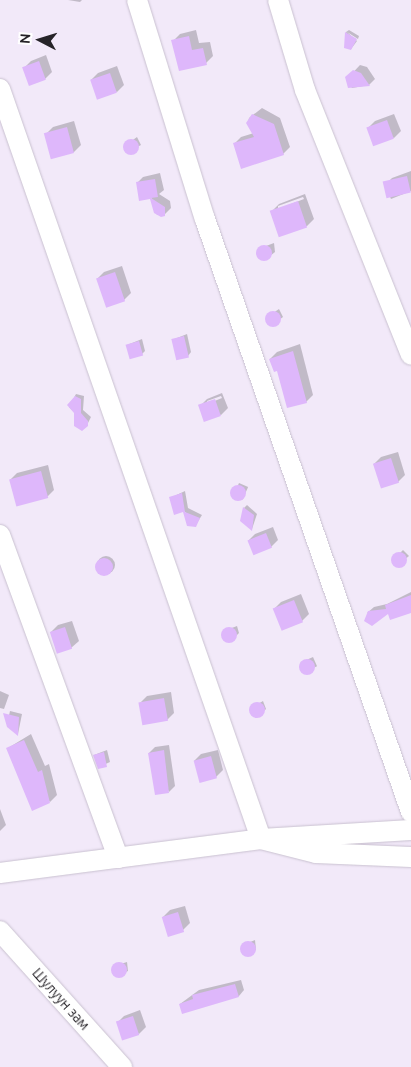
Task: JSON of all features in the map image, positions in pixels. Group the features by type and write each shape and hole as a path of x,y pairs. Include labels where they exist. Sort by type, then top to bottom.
{"street":[{"path":"137,0 205,218 411,812"},
{"path":"278,0 305,90 411,355"},
{"path":"0,89 261,839"},
{"path":"0,535 118,858"},
{"path":"0,874 261,839 411,830"},
{"path":"261,839 316,853 411,858"},
{"name":"Шулуун зам","path":"0,931 122,1067"}],"building":[{"path":"345,32 357,39 351,50 344,48"},
{"path":"189,36 192,50 203,48 207,65 179,71 171,40"},
{"path":"39,61 46,80 29,86 22,67"},
{"path":"353,70 361,73 370,86 348,88 345,77"},
{"path":"110,73 117,93 97,100 90,80"},
{"path":"252,114 274,124 284,155 241,169 233,143 254,137 246,123"},
{"path":"387,120 394,139 373,146 366,128"},
{"path":"67,127 74,153 51,159 44,133"},
{"path":"131,139 139,147 131,155 123,147"},
{"path":"407,176 411,193 386,198 383,182"},
{"path":"155,179 158,197 151,198 165,207 165,216 161,217 154,213 150,199 139,201 136,182"},
{"path":"298,201 307,227 279,237 270,211"},
{"path":"261,245 267,245 272,250 270,259 261,261 256,256 256,250"},
{"path":"115,272 125,301 106,308 96,279"},
{"path":"273,311 281,319 273,327 265,319"},
{"path":"184,336 189,357 176,360 171,339"},
{"path":"139,341 143,355 130,359 126,345"},
{"path":"293,351 307,403 287,408 277,371 274,372 269,359"},
{"path":"75,396 81,399 81,413 88,421 88,426 82,431 74,426 74,413 67,405"},
{"path":"215,399 221,416 204,422 198,405"},
{"path":"391,458 399,483 381,489 373,464"},
{"path":"41,471 48,498 16,507 9,480"},
{"path":"238,485 246,493 238,501 230,493"},
{"path":"182,493 185,512 200,518 196,527 187,526 183,512 174,515 169,497"},
{"path":"243,507 254,515 252,531 240,521"},
{"path":"266,533 272,548 253,555 247,540"},
{"path":"399,552 407,560 399,568 391,560"},
{"path":"100,558 108,558 113,563 111,574 100,576 95,571 95,563"},
{"path":"411,595 411,613 390,620 388,614 372,626 364,621 368,611 386,609 385,605"},
{"path":"294,600 303,622 282,631 273,609"},
{"path":"65,627 72,649 57,654 50,632"},
{"path":"229,627 237,635 229,643 221,635"},
{"path":"307,659 315,667 307,675 299,667"},
{"path":"164,698 168,721 142,725 138,703"},
{"path":"257,702 265,710 257,718 249,710"},
{"path":"3,713 19,717 18,736 7,727"},
{"path":"24,740 38,772 42,770 50,803 32,811 6,748"},
{"path":"164,750 169,793 155,795 148,753"},
{"path":"104,752 107,767 98,769 93,755"},
{"path":"211,756 217,778 200,783 194,761"},
{"path":"178,912 184,932 168,937 162,917"},
{"path":"248,941 256,949 248,957 240,949"},
{"path":"119,962 127,970 119,978 111,970"},
{"path":"235,984 239,997 182,1014 179,1004 193,999 192,995"},
{"path":"133,1016 139,1035 122,1041 116,1022"}]}
